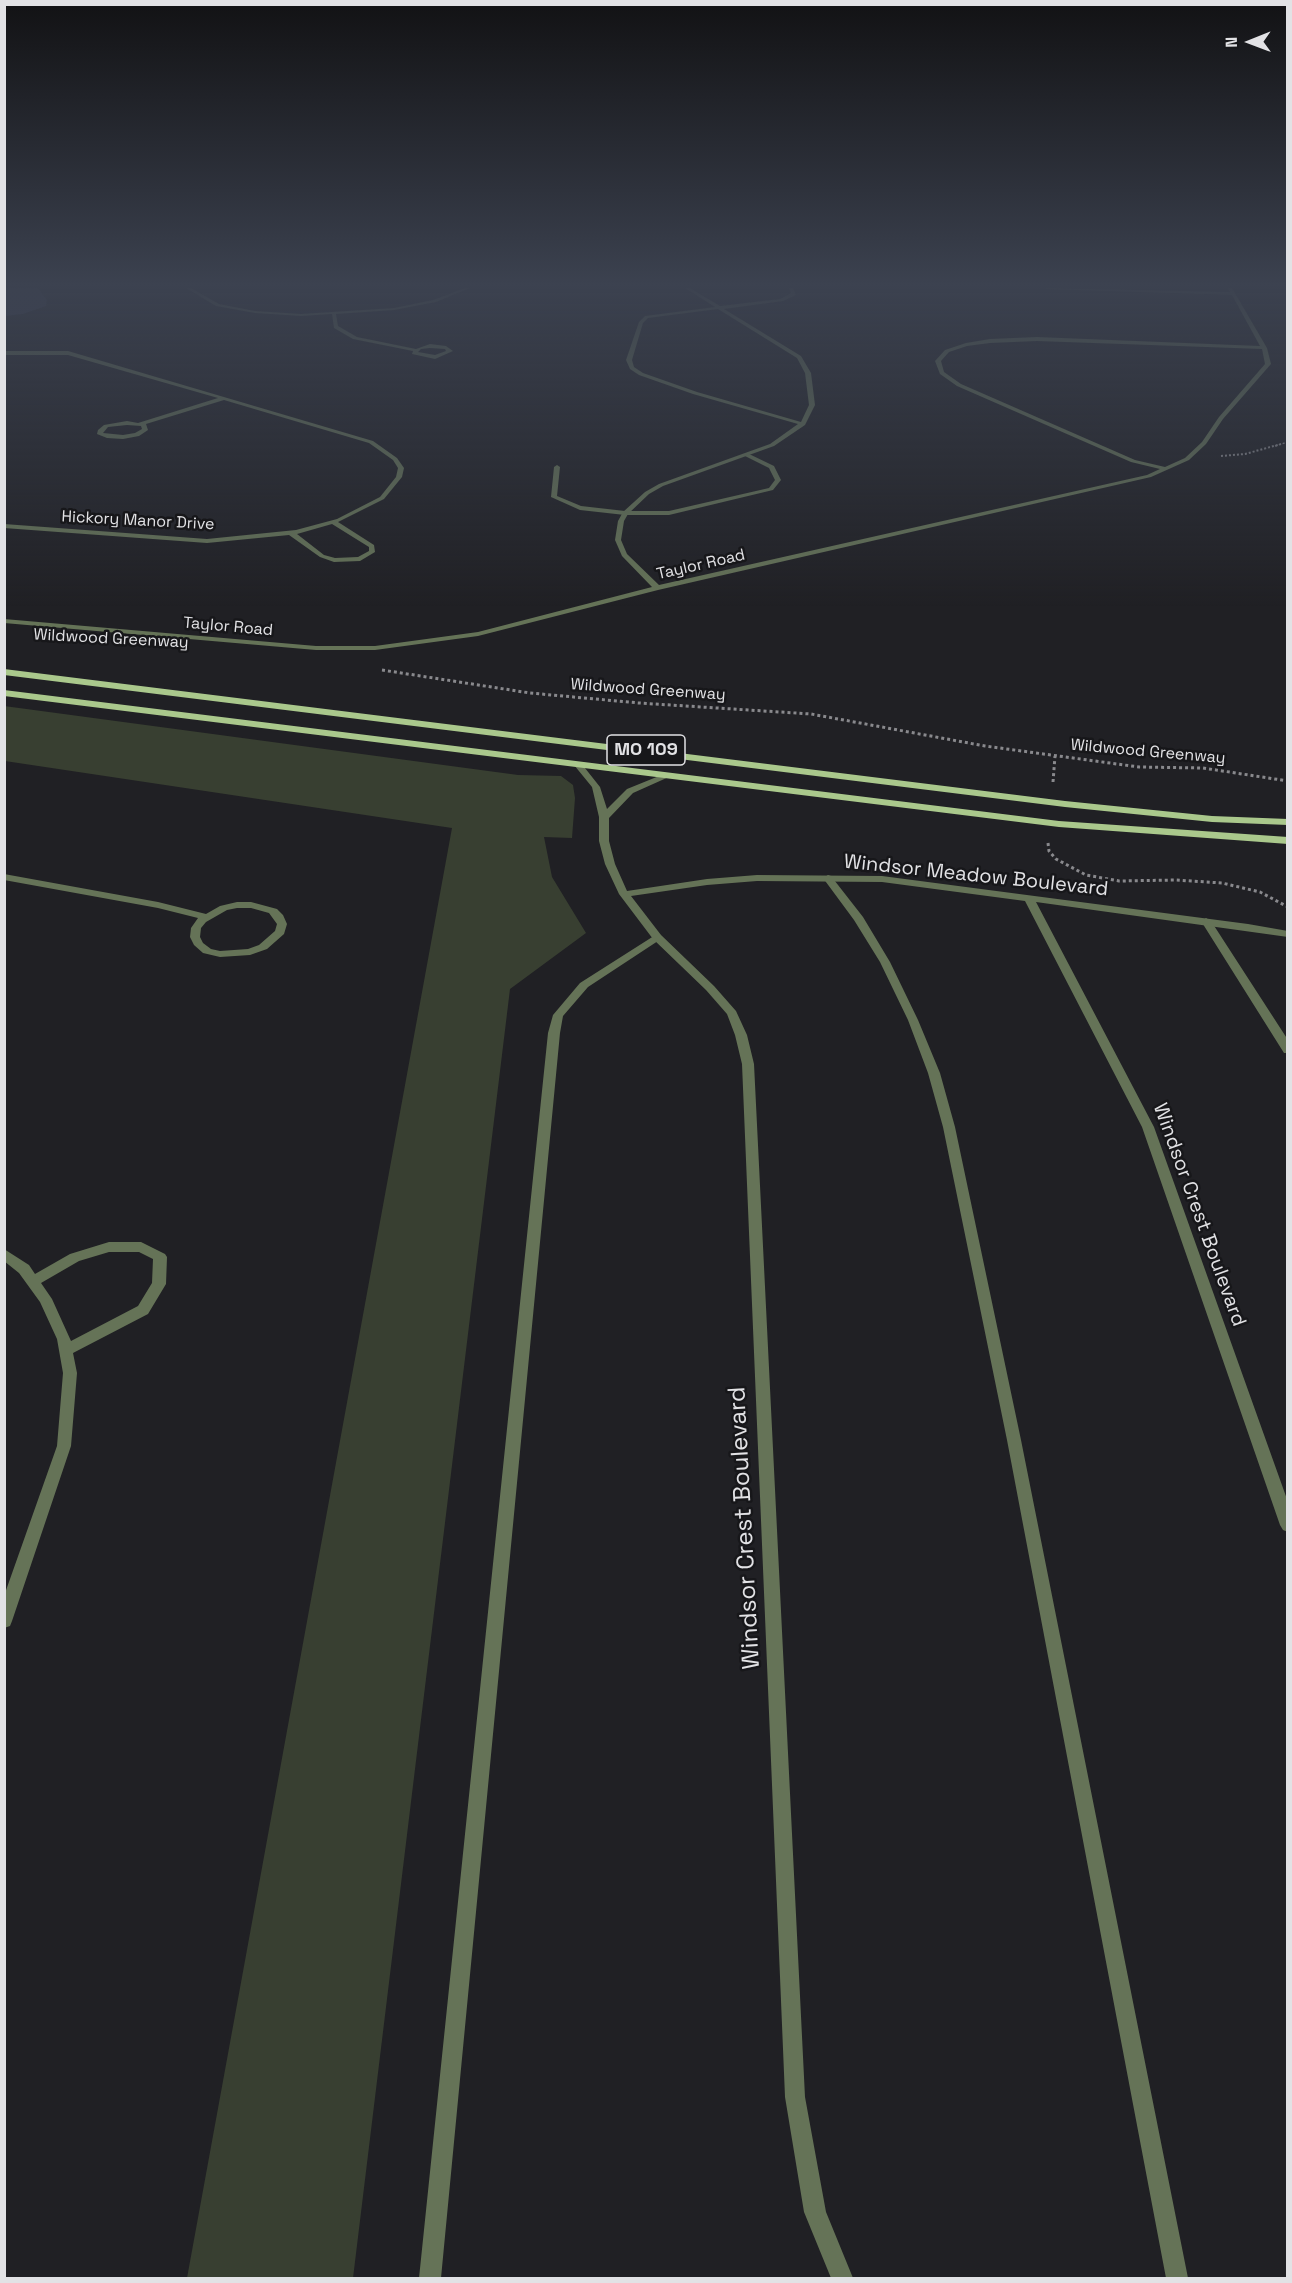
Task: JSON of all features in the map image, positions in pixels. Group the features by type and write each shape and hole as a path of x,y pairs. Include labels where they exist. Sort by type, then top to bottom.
{"main road":[{"name":"MO 109","path":"4,672 803,769 1126,811 1212,819 1287,822"},
{"name":"MO 109","path":"4,693 1059,824 1287,842"}],"street":[{"name":"Hickory Manor Drive","path":"4,526 207,541 291,533 351,516 382,498 399,477 401,468 395,459 371,442 211,395"},
{"path":"701,395 803,423"},
{"path":"657,588 639,572 621,548 618,540 621,521 625,513 661,485 772,445 803,423 812,405 810,395"},
{"path":"981,395 1129,458 1142,458 1169,469"},
{"name":"Taylor Road","path":"4,621 293,646 375,648 478,634 657,588 1103,487 1169,469 1187,459 1204,443 1221,418 1241,395"},
{"path":"140,424 144,425 146,430 130,436 109,437 100,431 106,426 120,423 140,424 223,398"},
{"path":"557,467 554,497 580,508 625,513 669,513 771,489 778,480 772,467 747,455"},
{"path":"291,533 322,555 334,560 360,559 372,552 372,546 333,522"},
{"name":"Windsor Crest Boulevard","path":"578,765 596,787 604,818 604,841 610,864 624,894 657,938 710,988 732,1013 741,1035 748,1064 795,2097 815,2212 842,2278"},
{"path":"604,818 630,791 668,776"},
{"path":"4,877 206,917 224,908 250,904 273,910 282,924 280,932 263,947 250,952 220,954 207,951 199,945 195,937 196,928 206,917"},
{"path":"828,878 859,919 885,962 913,1020 934,1073 949,1127 1014,1440 1178,2278"},
{"name":"Windsor Meadow Boulevard","path":"624,894 737,879 882,879 1206,921 1287,934"},
{"name":"Windsor Crest Boulevard","path":"1029,898 1148,1127 1287,1525"},
{"path":"1206,921 1287,1050"},
{"path":"430,2278 554,1033 558,1015 584,985 657,938"},
{"path":"33,1281 75,1257 109,1246 141,1247 160,1257 159,1284 143,1310 67,1350"},
{"path":"4,1254 24,1269 45,1299 64,1339 70,1373 64,1446 4,1621"}],"path":[{"path":"1212,455 1245,454 1287,442"},
{"name":"Wildwood Greenway","path":"375,669 530,693 639,703 811,714 966,743 1055,756 1139,767 1203,768 1287,781"},
{"path":"1053,783 1055,756"},
{"path":"1047,845 1056,859 1086,875 1119,881 1176,880 1222,883 1260,892 1287,907"}],"green space":[{"path":"4,706 518,775 561,776 573,785 575,798 572,838 544,837 552,877 586,933 510,989 353,2278 187,2278 452,828 5,761"}]}
